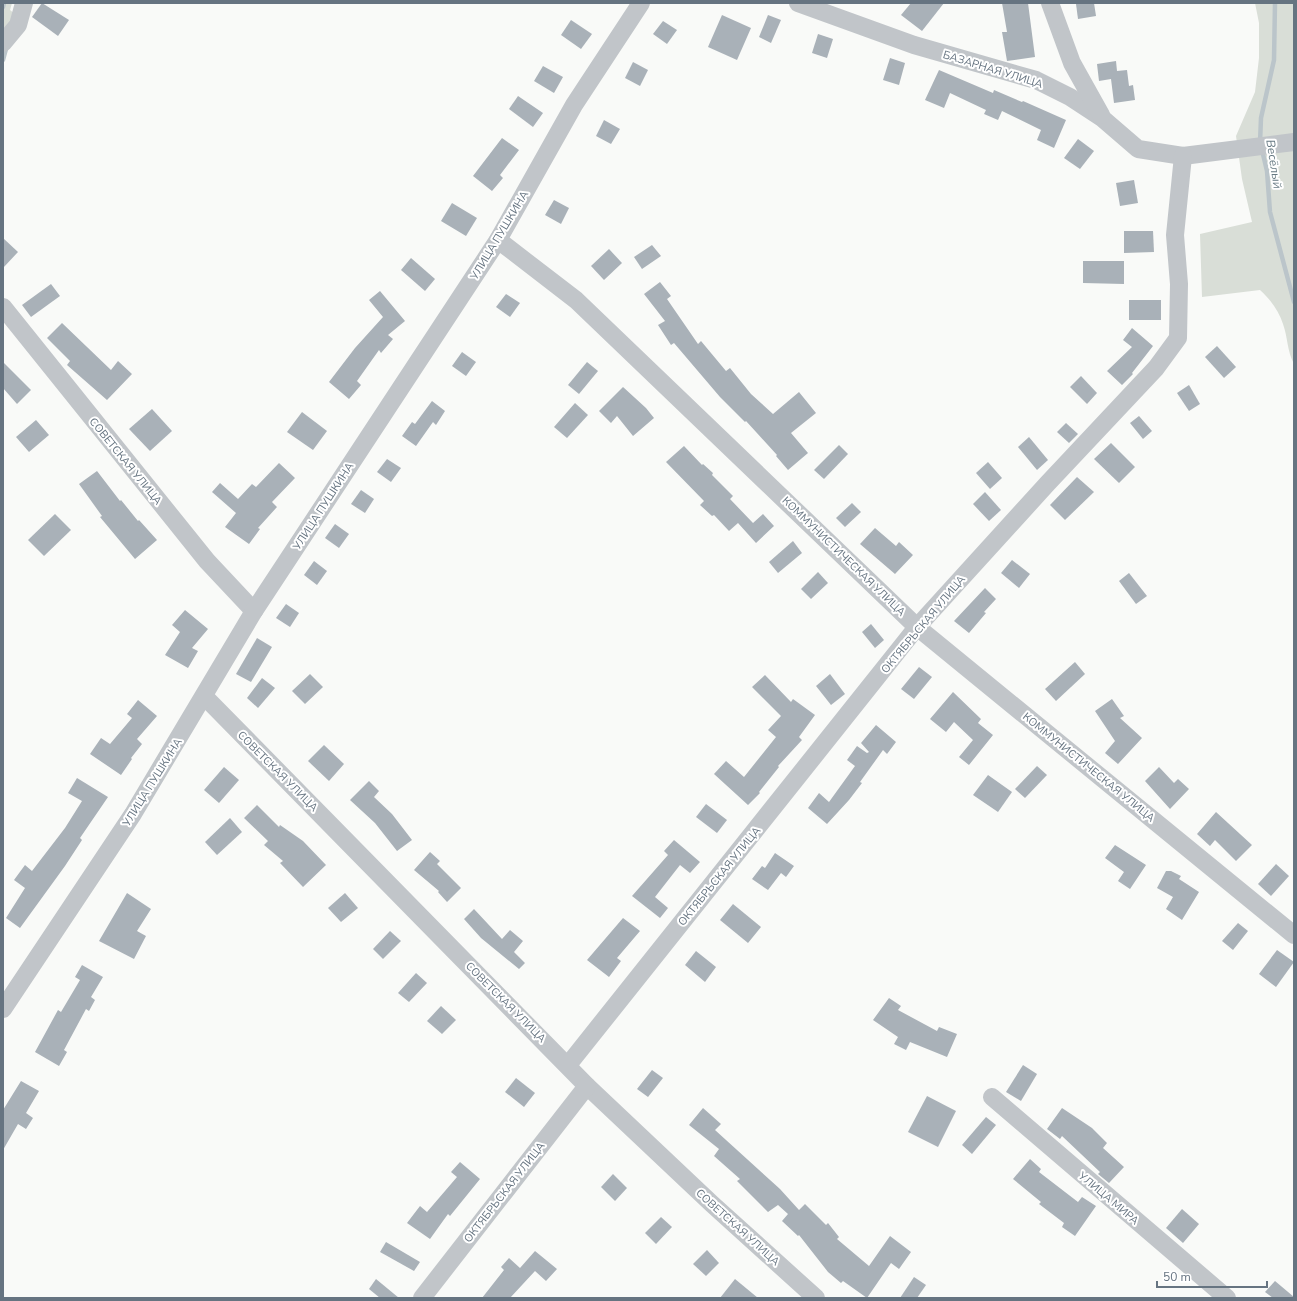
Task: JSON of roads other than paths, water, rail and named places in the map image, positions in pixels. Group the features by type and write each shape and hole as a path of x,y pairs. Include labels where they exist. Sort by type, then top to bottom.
{"street":[{"path":"3,43 18,25 24,3"},
{"name":"БАЗАРНАЯ УЛИЦА","path":"798,3 914,45 1036,80 1053,88 1102,118 1138,149 1183,156 1289,143"},
{"path":"1050,3 1072,63 1102,118"},
{"name":"УЛИЦА ПУШКИНА","path":"3,1009 133,814 254,611 498,240 574,105 635,5"},
{"path":"1053,88 1070,78 1072,63"},
{"name":"ОКТЯБРЬСКАЯ УЛИЦА","path":"568,1065 917,627 1047,484 1156,368 1178,338 1179,284 1175,235 1183,156"},
{"name":"КОММУНИСТИЧЕСКАЯ УЛИЦА","path":"498,240 576,300 917,627 1294,935"},
{"name":"СОВЕТСКАЯ УЛИЦА","path":"3,307 207,561 254,611"},
{"name":"СОВЕТСКАЯ УЛИЦА","path":"204,696 587,1086 712,1204 816,1298"},
{"name":"ОКТЯБРЬСКАЯ УЛИЦА","path":"422,1298 587,1086"},
{"name":"УЛИЦА МИРА","path":"992,1097 1227,1298"}],"waterway":[{"path":"3,7 4,3"},
{"name":"Весёлый","path":"1260,143 1261,118 1274,60 1275,3"},
{"path":"3,60 6,49 4,48"},
{"name":"Весёлый","path":"1262,150 1267,171 1270,212 1294,302"}]}
